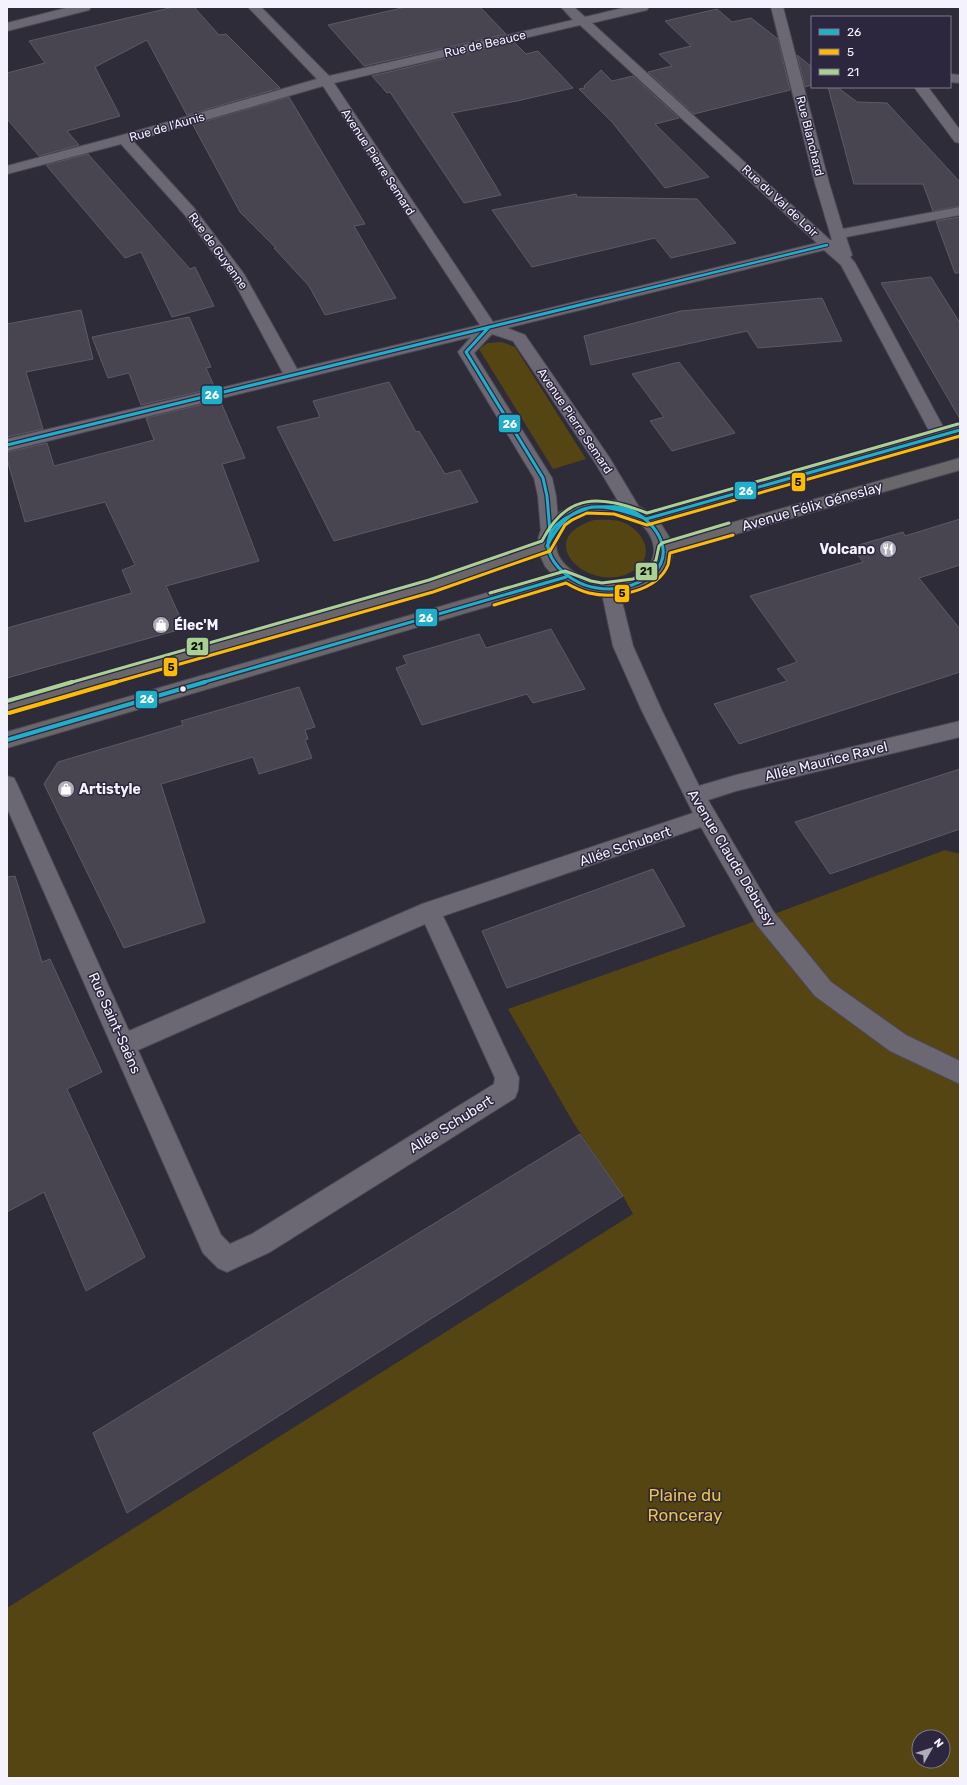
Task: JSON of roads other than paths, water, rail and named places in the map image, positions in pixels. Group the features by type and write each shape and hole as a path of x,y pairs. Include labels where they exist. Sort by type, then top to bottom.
{"main road":[{"path":"640,515 960,430"},
{"name":"Avenue Félix Géneslay","path":"665,548 960,464"},
{"path":"7,707 431,586 548,539 559,520 573,511 591,507 619,507 640,515 661,534 665,548 662,563 651,576 635,585 610,589 589,587 566,577 551,560 548,539"},
{"path":"7,740 566,577"}],"street":[{"path":"7,27 85,7"},
{"name":"Avenue Pierre Semard","path":"254,7 326,81 489,327 519,338 640,515"},
{"name":"Rue du Val de Loir","path":"567,7 835,240 940,436"},
{"name":"Rue de Beauce","path":"326,81 643,7"},
{"name":"Rue Blanchard","path":"777,7 835,240"},
{"name":"Rue de l'Aunis","path":"7,170 124,139 326,81"},
{"path":"922,88 960,140"},
{"name":"Rue de Guyenne","path":"124,139 189,211 239,277 292,375"},
{"path":"7,445 489,327 835,240 960,211"},
{"path":"489,327 466,352 543,478 547,496 548,539"},
{"name":"Avenue Claude Debussy","path":"610,589 623,646 652,711 706,818 765,918 823,989 898,1043 960,1072"},
{"name":"Allée Maurice Ravel","path":"694,796 736,783 960,729"},
{"name":"Rue Saint-Saëns","path":"7,784 212,1244 227,1259"},
{"name":"Allée Schubert","path":"124,1045 430,911 706,818"},
{"name":"Allée Schubert","path":"227,1259 261,1243 506,1090 507,1078 430,911"}],"place":[{"name":"Volcano","path":"888,549"},
{"name":"Élec'M","path":"161,625"},
{"name":"Artistyle","path":"66,789"}],"park label":[{"name":"Plaine du Ronceray","path":"685,1505"}]}
